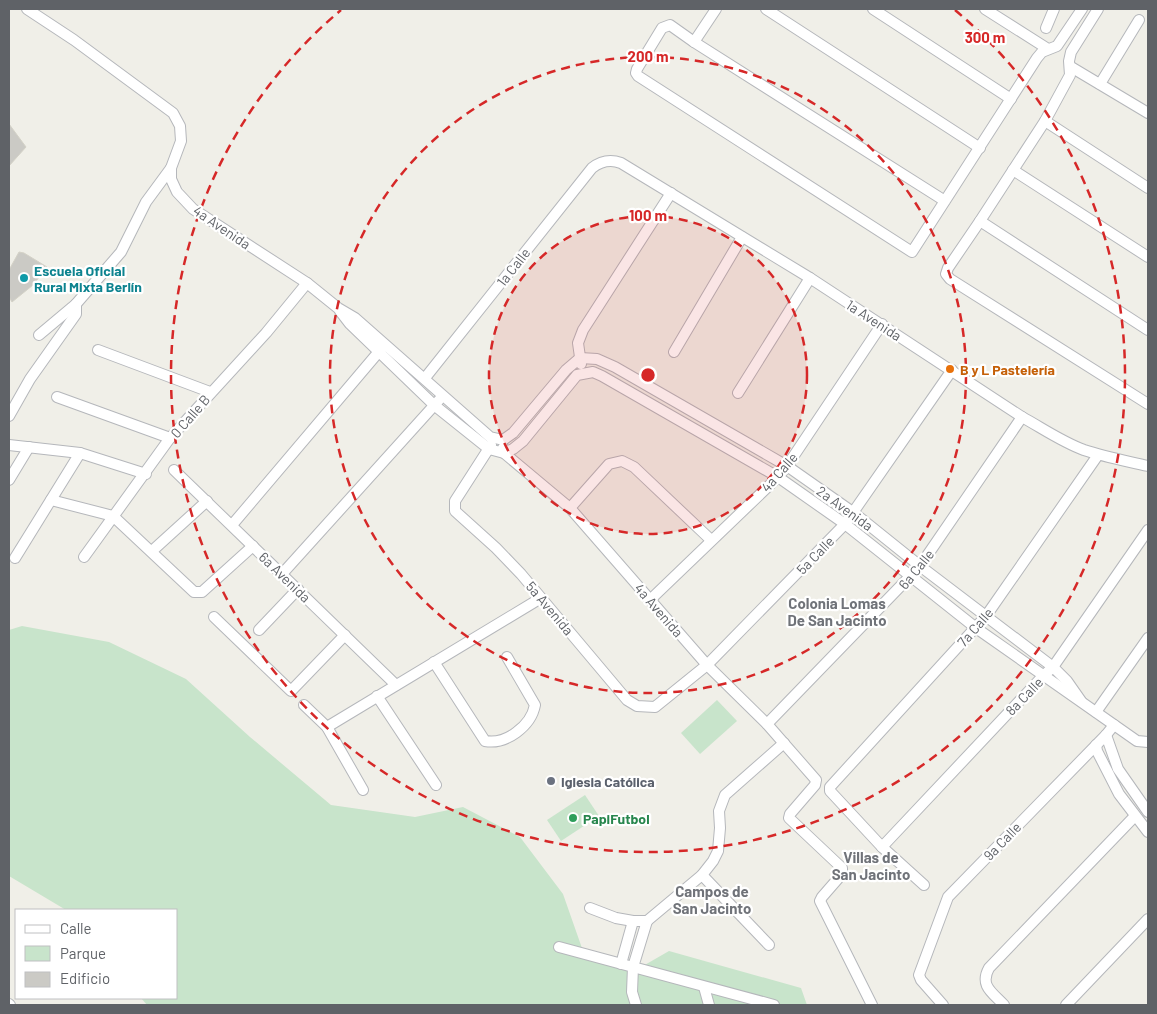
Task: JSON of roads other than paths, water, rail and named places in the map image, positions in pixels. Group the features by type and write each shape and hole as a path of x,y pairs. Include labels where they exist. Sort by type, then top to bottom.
{"street":[{"path":"27,9 74,40 173,113 180,126 180,141 171,168 146,202 121,252 76,304 39,335"},
{"path":"694,42 716,9"},
{"path":"766,9 980,148"},
{"path":"873,9 1011,99"},
{"path":"985,9 1048,49"},
{"path":"1046,28 1054,9"},
{"path":"945,201 670,25 665,26 636,73 912,252 980,148 1037,58 1042,52 1058,46 1082,9"},
{"path":"1098,9 1071,52 1069,61 1070,75 1045,120 948,268 946,274 950,279 1148,404"},
{"path":"1100,84 1140,20"},
{"path":"1070,68 1148,113"},
{"path":"1045,120 1148,188"},
{"name":"1a Avenida","path":"606,161 613,160 621,163 810,278 1022,416 1058,437 1081,449 1098,455 1148,466"},
{"name":"1a Calle","path":"425,378 592,168 598,163 606,161"},
{"name":"4a Avenida","path":"171,168 171,179 177,192 193,209 306,283 338,308 355,318 425,378 443,396 496,439"},
{"path":"1013,170 1148,257"},
{"path":"580,358 566,370 513,434 496,439 489,449 504,452 514,449 523,441 577,375 582,373 580,358 578,344 583,330 670,193"},
{"path":"980,221 1148,330"},
{"path":"674,352 742,237"},
{"path":"738,393 810,278"},
{"name":"0 Calle B","path":"84,557 146,474 170,438 210,392 266,333 306,283"},
{"path":"9,416 30,379 76,314 76,304"},
{"name":"4a Avenida","path":"338,308 350,324 434,405 489,449"},
{"name":"4a Calle","path":"651,600 711,540 778,478 882,324"},
{"path":"232,525 386,344"},
{"path":"98,350 210,392"},
{"name":"2a Avenida","path":"580,358 598,359 615,367 787,466 854,513 920,566 1053,667 1067,681 1081,702"},
{"name":"5a Calle","path":"645,707 655,707 707,666 845,524 952,370"},
{"name":"2a Avenida","path":"582,373 593,372 602,376 778,478 845,524 976,628 1043,676 1137,741 1148,742"},
{"path":"282,574 443,396"},
{"path":"57,397 170,438"},
{"name":"6a Calle","path":"767,724 911,577 1022,416"},
{"path":"496,439 504,452"},
{"path":"9,445 80,453 146,474"},
{"path":"9,480 29,447"},
{"name":"5a Avenida","path":"489,449 455,501 454,507 460,517 496,548 542,598 627,700 637,706 645,707"},
{"name":"4a Avenida","path":"504,452 570,508 707,666 767,724 817,782 790,814 789,818 842,868 842,874 820,901 872,1005"},
{"path":"15,558 80,453"},
{"name":"7a Calle","path":"882,847 830,791 832,784 986,616 1098,455"},
{"path":"570,508 609,464 622,461 634,467 711,540"},
{"name":"6a Avenida","path":"174,470 396,685"},
{"path":"51,500 113,516 194,592 198,593 202,592 253,546"},
{"path":"152,551 207,501"},
{"name":"8a Calle","path":"882,847 1053,667 1148,530"},
{"path":"259,630 298,589"},
{"path":"327,727 542,598"},
{"path":"214,617 290,691 344,635"},
{"path":"1096,712 1148,638"},
{"path":"434,662 484,741 494,742 504,740 526,724 534,713 535,705 507,657"},
{"path":"377,696 436,785"},
{"path":"304,705 327,727 363,790"},
{"name":"9a Calle","path":"943,1005 921,980 919,975 948,897 1114,725"},
{"path":"1106,735 1118,769 1148,812"},
{"path":"590,908 616,918 633,921 648,920 660,911 702,875 714,861 718,851 719,810 726,795 784,743"},
{"path":"1096,745 1097,751 1119,794 1148,832"},
{"path":"1004,1005 986,985 984,976 989,968 1135,816"},
{"path":"882,847 924,885"},
{"path":"702,875 769,946"},
{"path":"1066,1005 1148,919"},
{"path":"636,1005 632,992 633,967 648,920"},
{"path":"620,964 633,921"},
{"path":"559,947 774,1005"},
{"path":"704,987 709,1005"}],"place":[{"name":"Escuela Oficial Rural Mixta Berlín","path":"24,278"},
{"name":"B y L Pastelería","path":"950,369"},
{"name":"Iglesia Católica","path":"551,781"},
{"name":"PapiFutbol","path":"573,818"}],"district":[{"name":"Colonia Lomas De San Jacinto","path":"837,612"},
{"name":"Villas de San Jacinto","path":"871,866"},
{"name":"Campos de San Jacinto","path":"712,900"}]}
